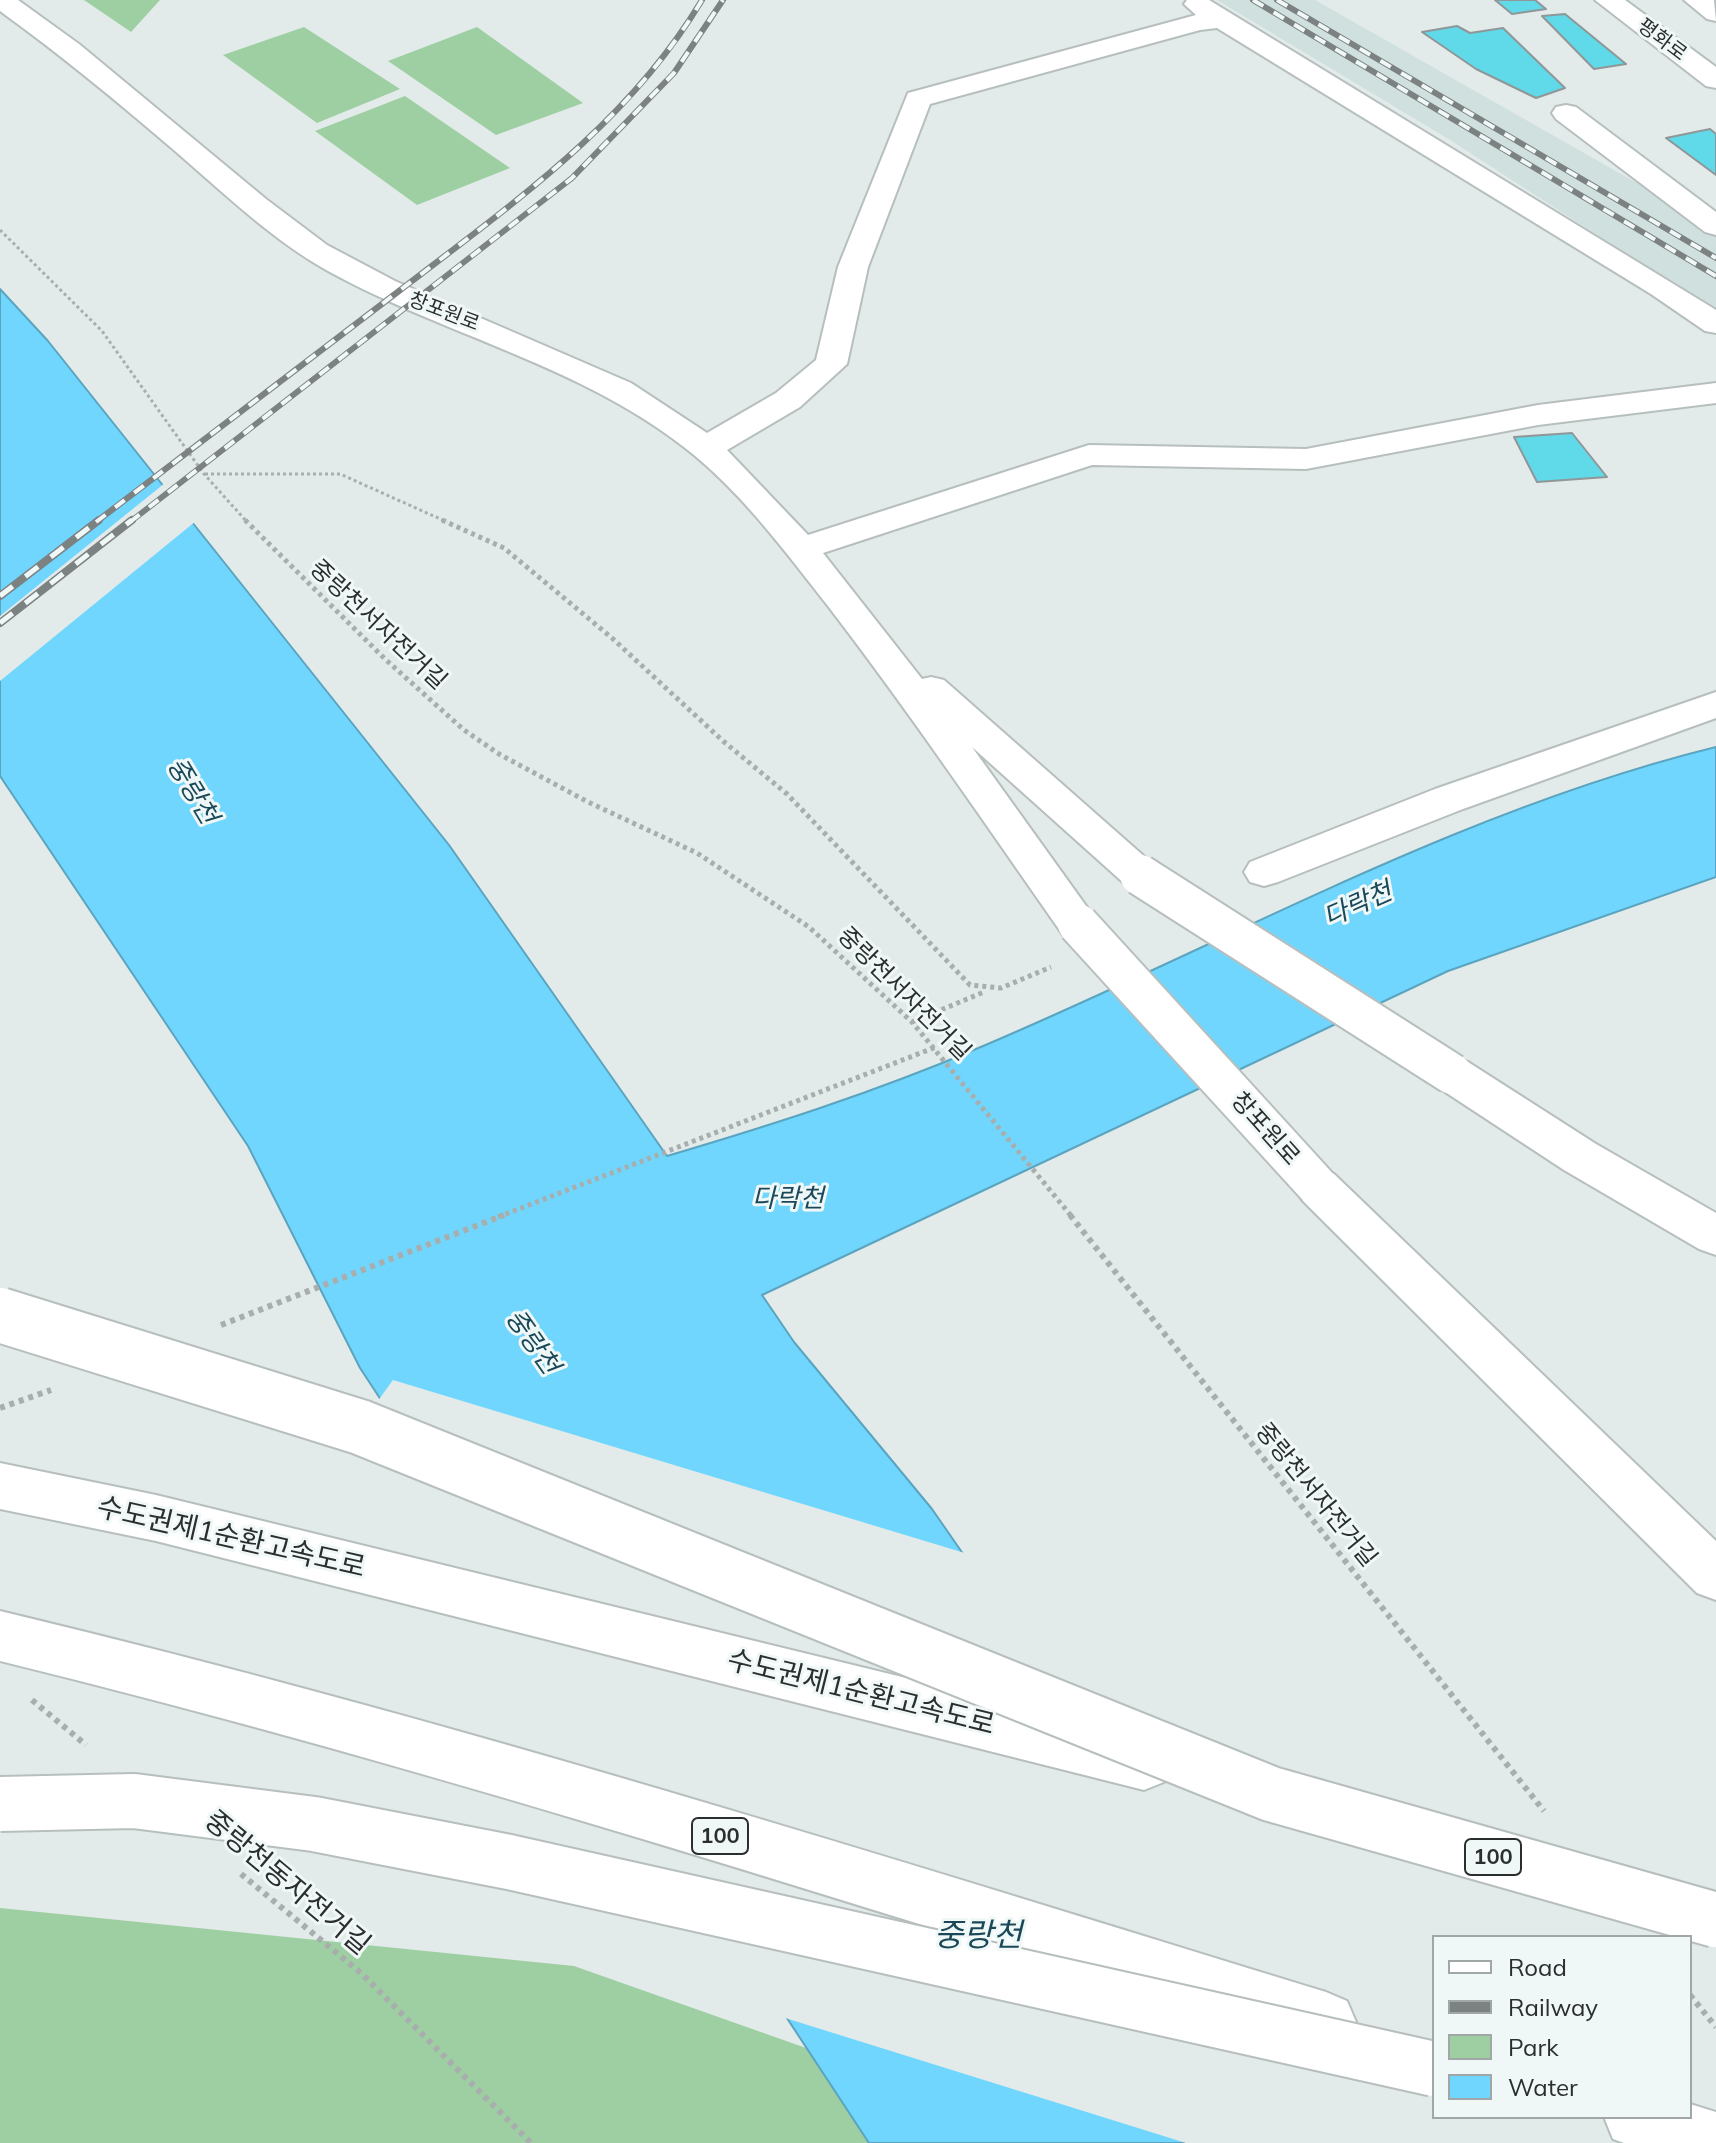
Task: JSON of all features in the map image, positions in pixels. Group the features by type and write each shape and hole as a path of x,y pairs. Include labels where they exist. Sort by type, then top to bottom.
{"main road":[{"name":"창포원로","path":"1,0 92,65 253,202 333,262 381,287 538,348 627,393 706,448 780,520 869,634 1072,942 1716,1576"},
{"path":"1190,0 1662,287 1716,324"},
{"name":"평화로","path":"1608,0 1716,80"},
{"path":"1697,0 1716,13"},
{"path":"706,448 788,400 831,364 853,267 918,99 1198,22 1222,19"},
{"path":"1566,113 1716,226"},
{"path":"801,549 1089,455 1306,459 1538,415 1716,393"},
{"name":"창포원로","path":"869,634 1140,875 1580,1157 1716,1236"},
{"path":"1264,872 1449,799 1716,704"},
{"path":"0,1315 360,1427 1271,1794"},
{"name":"수도권제1순환고속도로","path":"0,1486 156,1518 1271,1794 1716,1920"},
{"name":"100","path":"0,1636 161,1673 371,1729 1432,2054"},
{"path":"0,1804 134,1801 314,1824 509,1862 1432,2069"},
{"path":"1641,2119 1716,2143"}],"path":[{"name":"중랑천서자전거길","path":"0,230 102,331 204,474 314,592 464,730 541,777 656,836 697,853 757,891 809,927 912,1022 954,1069 1547,1814"},
{"path":"204,474 340,474 504,548 612,638 723,741 787,794 970,985 989,990"},
{"path":"912,1022 989,990 1012,984 1072,942"},
{"path":"207,1330 936,1047"},
{"path":"0,1408 58,1388"},
{"path":"23,1693 93,1750"},
{"name":"중랑천동자전거길","path":"238,1871 361,1973 531,2143"},
{"path":"1692,1997 1716,2027"}],"shaded area":[{"path":"1217,0 1315,0 1716,228 1716,312 1450,140"}],"green space":[{"path":"84,0 160,0 131,32"},
{"path":"304,27 400,89 317,123 223,55"},
{"path":"477,27 583,103 496,135 388,61"},
{"path":"405,96 510,168 417,205 315,131"},
{"path":"0,1908 574,1966 1075,2143 0,2143"}],"water":[{"name":"중랑천","path":"0,289 48,341 449,845 667,1156 900,1080 1067,1009 1432,844 1620,774 1716,747 1716,877 1448,971 762,1295 794,1342 932,1509 1371,2143 869,2143 360,1368 248,1146 0,776"}],"pier":[{"path":"165,483 196,521 0,681 0,616"},
{"path":"393,1380 968,1554 1375,2143 1186,2143 782,2017 377,1402"}],"building":[{"path":"1495,0 1535,0 1546,9 1512,14"},
{"path":"1565,14 1626,64 1594,69 1542,16"},
{"path":"1457,26 1470,33 1503,28 1565,88 1536,98 1476,69 1422,32"},
{"path":"1710,129 1716,134 1716,175 1666,138"},
{"path":"1572,433 1607,477 1537,482 1514,437"}],"railway":[{"path":"96,522 484,226 565,159 639,86 702,0"},
{"path":"130,522 572,178 674,73 723,0"},
{"path":"1253,0 1716,276"},
{"path":"1277,0 1716,258"},
{"path":"0,596 99,520"},
{"path":"0,623 132,520"}],"water label":[{"name":"다락천","path":"1358,905"},
{"name":"다락천","path":"788,1199"}]}
